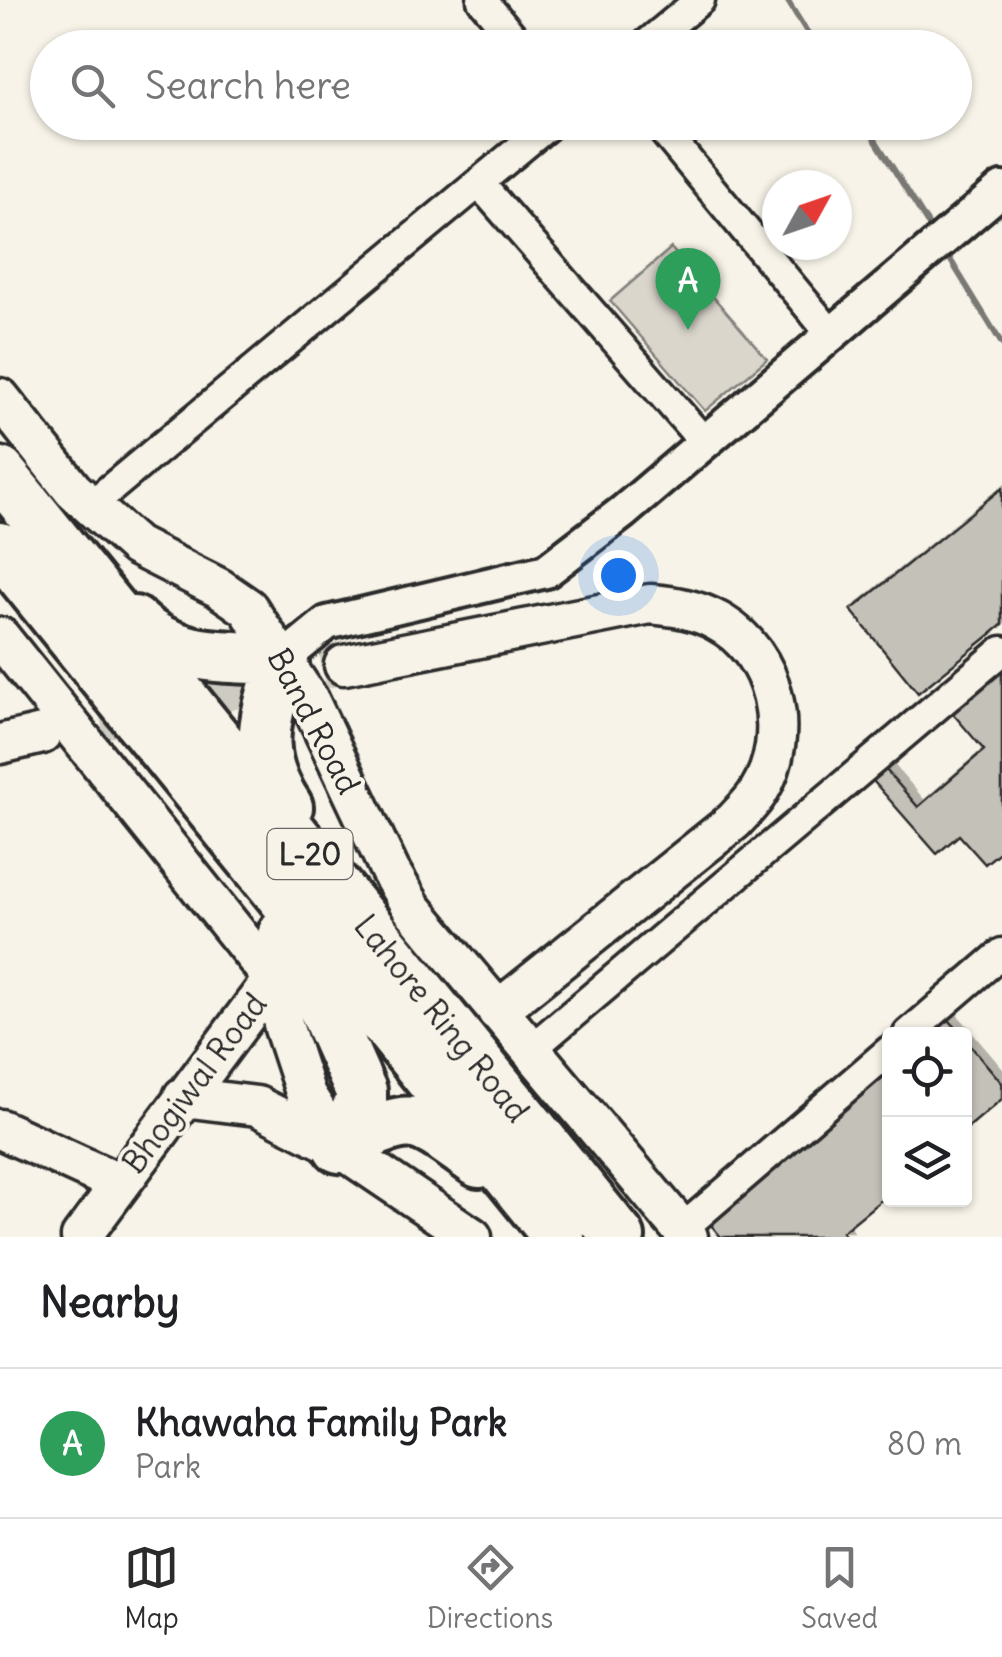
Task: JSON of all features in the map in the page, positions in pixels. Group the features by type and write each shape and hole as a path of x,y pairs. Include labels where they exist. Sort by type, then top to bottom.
{"highway":[{"name":"Lahore Ring Road","path":"0,473 619,1237"},
{"name":"Lahore Ring Road","path":"0,548 553,1229"},
{"path":"63,551 140,627 163,643 184,653 283,659 264,722 264,758 280,796 383,943"},
{"path":"242,845 322,1002 361,1091 361,1103 338,1147"},
{"path":"338,1147 394,1122 412,1120 428,1126 481,1164 553,1229"}],"main road":[{"name":"Band Road","path":"0,398 73,490 136,546 219,588 248,608 310,700 390,870 412,908 685,1233"},
{"path":"344,665 650,604 686,608 721,623 749,648 769,680 778,718 774,756 759,792 734,821 498,1011"},
{"path":"0,637 273,980 306,1095 338,1147"},
{"path":"0,744 42,734"},
{"name":"Bhogiwal Road","path":"81,1237 273,980"},
{"path":"183,1097 257,1106 338,1147 472,1237"},
{"path":"0,1129 118,1183"}],"street":[{"path":"482,0 507,30"},
{"path":"664,30 700,0"},
{"path":"90,505 530,140"},
{"path":"671,140 831,334"},
{"path":"479,183 704,442"},
{"path":"283,659 328,623 546,571 624,512 1002,189"},
{"path":"530,1050 1002,650"},
{"path":"916,1027 1002,954"},
{"path":"685,1233 882,1057"}],"shaded area":[{"path":"671,248 767,359 705,411 610,301"}],"building":[{"path":"1002,488 1002,625 918,693 851,610"},
{"path":"1002,661 1002,850 985,864 959,835 937,854 867,774 880,763 918,807 984,750 948,708"},
{"path":"948,1019 955,1027 938,1027"},
{"path":"972,1047 1002,1083 1002,1099 972,1124"},
{"path":"882,1074 882,1200 842,1232 846,1237 721,1237 706,1219"}],"waterway":[{"path":"787,0 806,30"},
{"path":"875,140 933,232"},
{"path":"945,251 1002,344"}],"tunnel":[{"path":"45,733 344,665"}],"place":[{"name":"Khawaha Family Park","path":"688,330"}]}
